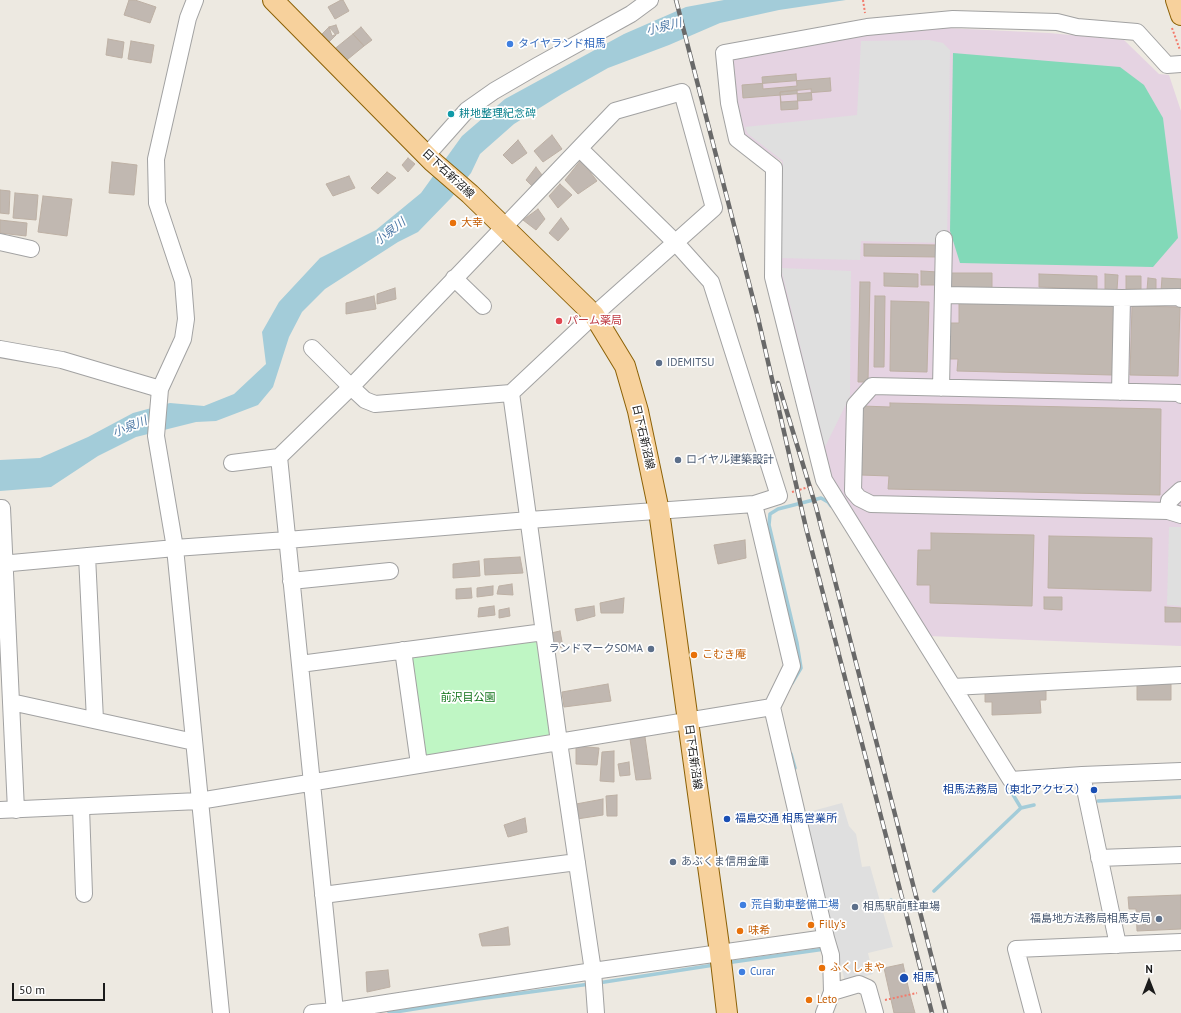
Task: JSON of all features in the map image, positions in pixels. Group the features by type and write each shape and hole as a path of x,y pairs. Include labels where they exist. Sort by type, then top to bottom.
{"main road":[{"name":"日下石新沼線","path":"273,0 430,158 504,226 594,315 625,366 638,411 659,511 727,1013"},
{"path":"1176,0 1176,21"}],"street":[{"path":"195,0 188,18 156,159 157,203 183,281 186,319 183,340 159,392 156,436 175,548 220,1013"},
{"path":"430,158 467,110 537,66 632,14 650,0"},
{"path":"1181,64 1167,65 1137,32 1077,27 1057,22 953,19 867,27 724,53 729,103 737,139 774,168 773,277 824,480 1011,780 1082,775 1181,771"},
{"path":"232,464 279,457 350,387 615,111 682,92 714,208 594,315 511,392 375,404 366,400 350,387 312,348"},
{"path":"2,564 175,548 754,504 779,496 711,282 676,243 580,149"},
{"path":"941,388 944,239"},
{"path":"0,242 31,250"},
{"path":"454,278 483,306"},
{"path":"943,295 1122,298 1179,297 1181,299"},
{"path":"1120,392 1122,298"},
{"path":"0,350 62,360 159,392"},
{"path":"1180,393 872,386 855,405 852,491 859,498 871,504 1174,513 1169,501 1181,490"},
{"path":"511,392 577,862 593,979 596,1013"},
{"path":"279,457 335,1011"},
{"path":"754,504 792,666 772,707 831,955 832,992 824,1013"},
{"path":"0,508 2,508 2,564 16,810"},
{"path":"87,556 95,720"},
{"path":"291,581 390,571"},
{"path":"300,664 544,632"},
{"path":"403,650 419,764"},
{"path":"953,687 1181,675"},
{"path":"11,702 194,742"},
{"path":"0,810 199,801 419,764 688,722 772,707"},
{"path":"1082,775 1118,945"},
{"path":"81,807 84,894"},
{"path":"1099,858 1181,855"},
{"path":"323,895 577,862"},
{"path":"312,1013 593,979 721,961 826,938"},
{"path":"1033,1013 1016,949 1181,942"},
{"path":"832,992 859,984 868,988 875,1013"}],"path":[{"path":"1176,21 1181,54"},
{"path":"779,496 810,487 824,480"},
{"path":"891,999 917,993"}],"shaded area":[{"path":"946,28 1049,33 1124,40 1159,74 1169,75 1181,111 1181,646 928,636 828,473 780,276 778,256 782,162 745,136 740,126 734,98 732,58 859,36"},
{"path":"929,40 943,43 950,50 947,243 861,241 860,260 779,258 783,161 748,134 745,127 857,115 861,41"},
{"path":"781,268 851,271 850,396 825,447"},
{"path":"1169,527 1181,527 1181,606 1167,605"},
{"name":"相馬駅前駐車場","path":"842,803 849,826 856,834 862,867 870,866 893,947 868,953 873,974 845,982 805,813"}],"green space":[{"path":"953,53 1120,67 1144,85 1163,118 1178,238 1153,267 960,263 950,231"},
{"name":"前沢目公園","path":"536,640 551,734 547,738 428,757 421,752 409,659 413,654"}],"water":[{"name":"小泉川","path":"724,0 846,0 779,10 720,23 669,45 608,68 562,94 514,124 480,154 471,173 451,198 418,232 398,242 325,289 302,312 289,337 273,387 258,405 216,421 196,422 136,437 98,456 51,487 0,491 0,460 40,458 88,437 133,413 170,403 204,406 234,394 266,364 262,332 279,302 320,258 376,230 421,193 462,136 505,99 624,34 686,7"}],"building":[{"path":"129,0 135,0 156,7 150,23 124,15"},
{"path":"343,0 349,11 335,19 328,7"},
{"path":"336,25 339,33 332,36 329,27"},
{"path":"329,27 336,35 327,44 319,37"},
{"path":"361,27 372,40 364,46 353,34"},
{"path":"353,34 364,46 342,64 332,51"},
{"path":"108,39 124,42 122,58 106,55"},
{"path":"131,41 154,45 151,63 128,59"},
{"path":"796,74 797,86 763,89 762,77"},
{"path":"830,78 831,91 743,98 742,85"},
{"path":"811,89 812,100 781,102 780,92"},
{"path":"797,90 798,109 781,110 780,92"},
{"path":"552,135 562,149 543,162 534,151"},
{"path":"518,140 527,153 512,164 503,155"},
{"path":"408,158 415,164 408,172 402,165"},
{"path":"581,160 597,181 578,194 565,180"},
{"path":"112,162 137,165 134,195 109,193"},
{"path":"536,167 542,175 532,186 526,180"},
{"path":"387,172 396,178 378,194 371,188"},
{"path":"349,176 355,188 333,196 326,184"},
{"path":"560,184 572,195 558,208 549,196"},
{"path":"0,190 10,191 9,214 0,213"},
{"path":"15,193 38,195 36,220 13,218"},
{"path":"43,196 72,199 67,236 38,232"},
{"path":"538,209 545,219 536,230 523,220"},
{"path":"561,218 569,229 558,241 549,233"},
{"path":"0,220 27,223 26,236 0,233"},
{"path":"864,244 937,245 937,257 864,256"},
{"path":"921,271 938,272 938,285 921,285"},
{"path":"884,273 918,274 918,287 884,286"},
{"path":"950,273 992,273 992,288 950,287"},
{"path":"1039,274 1097,276 1097,289 1039,287"},
{"path":"1105,274 1118,275 1117,290 1105,289"},
{"path":"1126,276 1141,276 1141,289 1126,289"},
{"path":"1148,278 1156,279 1156,290 1147,290"},
{"path":"1162,278 1181,279 1181,291 1161,291"},
{"path":"860,282 870,282 868,382 858,382"},
{"path":"395,288 396,299 377,304 377,294"},
{"path":"374,296 376,309 346,314 346,303"},
{"path":"875,296 885,296 884,367 874,367"},
{"path":"891,301 929,302 927,372 890,371"},
{"path":"959,303 1114,306 1112,375 957,371 958,359 946,359 947,323 959,323"},
{"path":"1132,306 1180,307 1178,376 1130,375"},
{"path":"890,403 1161,409 1160,495 888,489 889,476 861,475 862,406 890,407"},
{"path":"931,533 1034,535 1032,606 930,603 930,585 917,585 918,550 931,550"},
{"path":"1049,536 1152,538 1151,591 1048,588"},
{"path":"745,540 746,558 718,564 714,545"},
{"path":"520,557 523,573 485,575 484,559"},
{"path":"479,561 480,576 453,578 453,564"},
{"path":"512,584 513,595 497,594 499,586"},
{"path":"493,586 493,595 477,597 477,588"},
{"path":"471,588 472,598 456,599 456,589"},
{"path":"1044,597 1062,597 1062,610 1044,609"},
{"path":"624,598 623,613 601,613 600,603"},
{"path":"494,606 495,615 478,617 479,608"},
{"path":"594,606 595,616 577,621 575,609"},
{"path":"1165,607 1181,608 1181,622 1165,622"},
{"path":"509,608 510,616 499,618 499,610"},
{"path":"560,631 563,647 552,648 551,633"},
{"path":"1137,681 1171,681 1171,700 1137,700"},
{"path":"608,684 611,701 564,707 562,692"},
{"path":"1046,690 1046,700 1040,700 1041,713 992,715 992,702 985,702 985,692"},
{"path":"645,737 651,779 636,780 630,739"},
{"path":"576,746 599,748 597,765 576,764"},
{"path":"614,751 614,782 600,781 602,752"},
{"path":"629,762 630,775 620,776 618,764"},
{"path":"617,795 617,816 607,816 606,796"},
{"path":"603,799 603,815 577,819 576,804"},
{"path":"525,818 527,832 508,837 504,825"},
{"name":"福島地方法務局相馬支局","path":"1181,895 1181,929 1137,931 1136,909 1129,909 1128,897"},
{"path":"508,927 510,945 482,946 479,934"},
{"path":"903,964 915,1013 894,1013 884,968"},
{"path":"388,970 390,987 367,992 366,972"}],"waterway":[{"path":"792,683 801,668 797,643 769,525 770,514 778,509 821,498 828,502 831,506"},
{"path":"791,754 795,768"},
{"path":"1006,783 1021,808"},
{"path":"1098,801 1181,797"},
{"path":"934,891 1021,808 1034,805"},
{"path":"884,906 891,900"},
{"path":"726,963 825,949"},
{"path":"598,983 714,965"},
{"path":"389,1013 590,984"}],"railway":[{"path":"676,0 758,318 806,528 932,1013"},
{"path":"778,383 816,507 946,1013"}],"place":[{"name":"タイヤランド相馬","path":"510,44"},
{"name":"耕地整理紀念碑","path":"451,114"},
{"name":"大幸","path":"453,223"},
{"name":"パーム薬局","path":"559,321"},
{"name":"IDEMITSU","path":"659,363"},
{"name":"ロイヤル建築設計","path":"678,460"},
{"name":"ランドマークSOMA","path":"651,649"},
{"name":"こむき庵","path":"694,655"},
{"name":"相馬法務局（東北アクセス）","path":"1094,790"},
{"name":"福島交通 相馬営業所","path":"727,819"},
{"name":"あぶくま信用金庫","path":"673,862"},
{"name":"荒自動車整備工場","path":"743,905"},
{"name":"相馬駅前駐車場","path":"855,907"},
{"name":"福島地方法務局相馬支局","path":"1159,919"},
{"name":"Filly's","path":"811,925"},
{"name":"味希","path":"740,931"},
{"name":"ふくしまや","path":"822,968"},
{"name":"Curar","path":"742,972"},
{"name":"相馬","path":"904,978"},
{"name":"Leto","path":"809,1000"}]}
